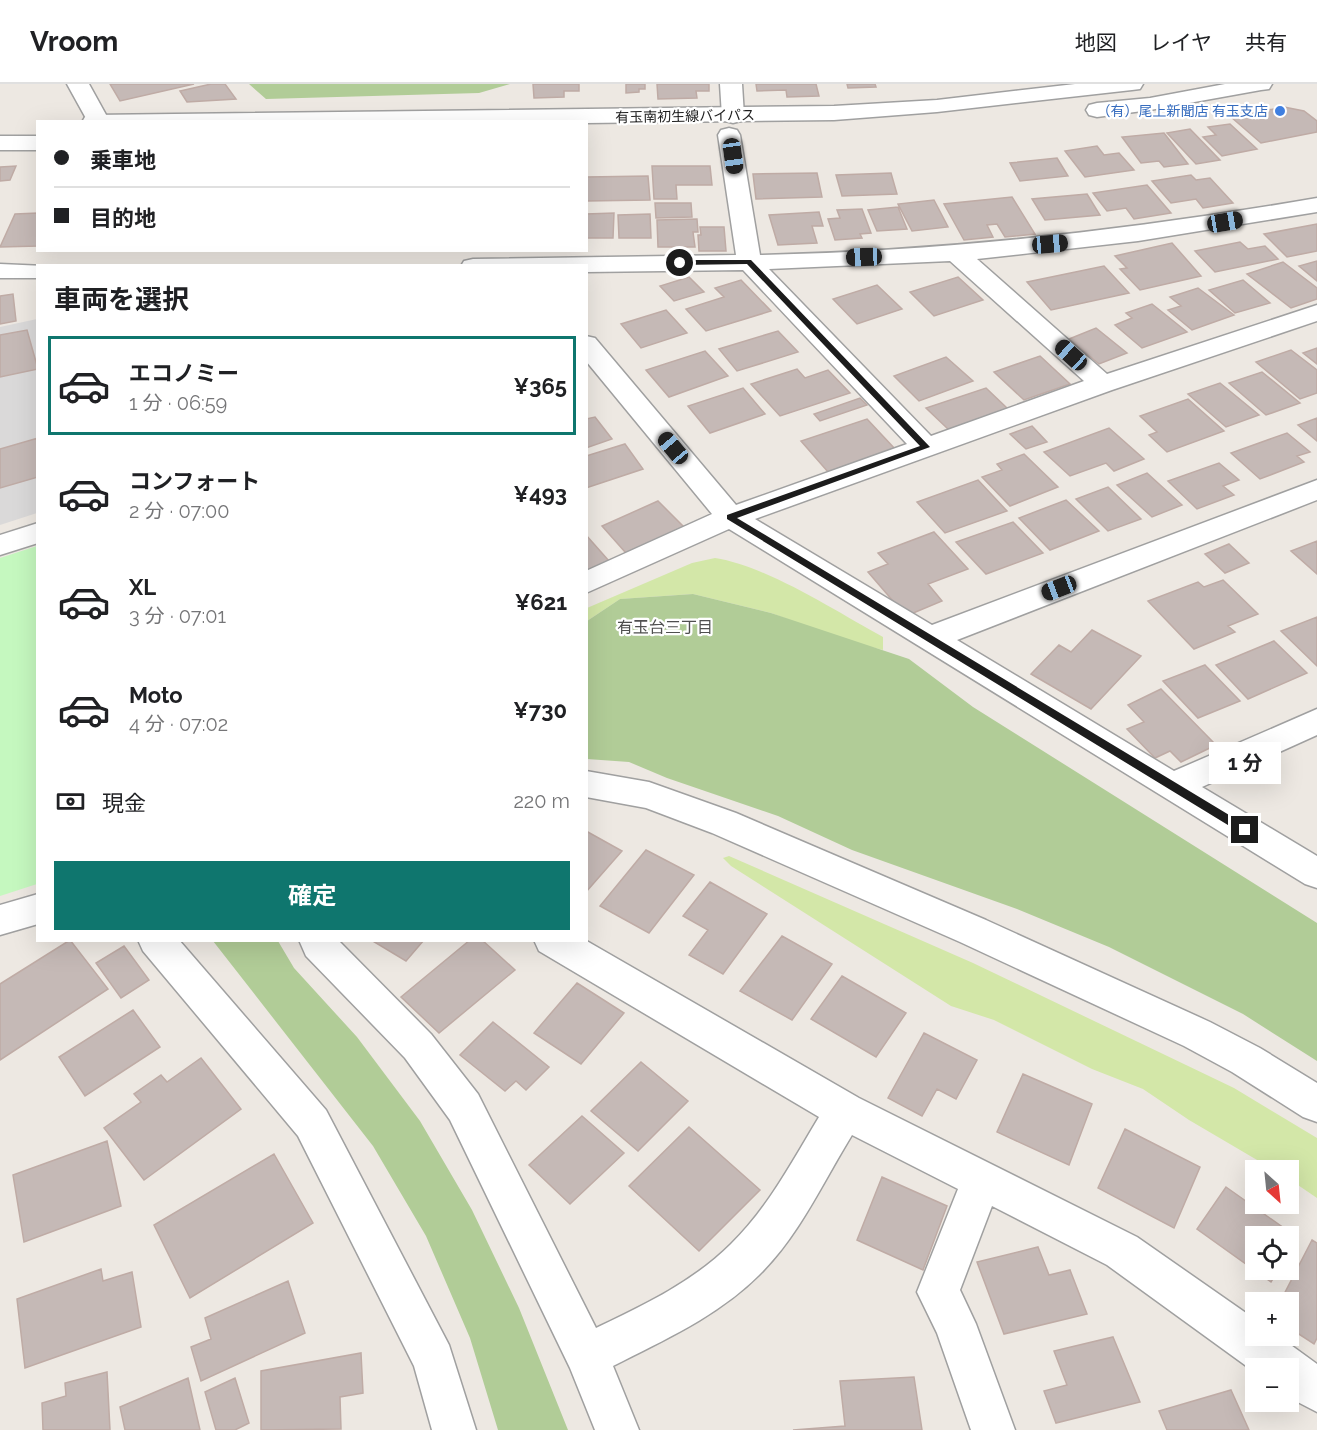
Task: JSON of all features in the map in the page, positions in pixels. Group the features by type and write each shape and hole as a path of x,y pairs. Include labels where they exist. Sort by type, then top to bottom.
{"street":[{"path":"78,84 98,120"},
{"path":"731,84 731,126 748,262 926,447"},
{"name":"有玉南初生線バイパス","path":"588,137 731,126 834,113 937,106 1132,84"},
{"path":"1080,112 1150,104 1261,84"},
{"name":"有玉南初生線バイパス","path":"588,125 731,126 976,122"},
{"path":"0,143 36,143"},
{"path":"588,264 748,262 957,253 1097,240 1202,226 1317,205"},
{"path":"957,253 1103,384"},
{"path":"0,271 36,271"},
{"path":"588,582 730,517 1103,384 1317,313"},
{"path":"588,346 730,517 1317,874"},
{"path":"931,638 1317,489"},
{"path":"0,545 36,534"},
{"path":"1173,786 1317,721"},
{"path":"588,784 606,786 660,799 724,824 973,931 1197,1034 1246,1060 1317,1104"},
{"path":"0,920 36,910"},
{"path":"158,942 312,1123 434,1360 454,1430"},
{"path":"318,942 418,1046 464,1107 587,1356 617,1430"},
{"path":"555,942 844,1111 1122,1251 1272,1358"},
{"path":"587,1356 683,1305 716,1284 746,1258 777,1219 844,1111"},
{"path":"981,1182 938,1292 955,1324 993,1430"},
{"path":"1299,1377 1317,1390"}],"shaded area":[{"path":"36,319 36,513 0,525 0,327"}],"green space":[{"path":"249,84 510,84 479,93 266,99"},
{"path":"36,546 36,884 0,896 0,558"},
{"path":"715,558 756,570 778,580 883,637 883,650 847,641 771,613 693,594 620,599 588,620 588,608 692,563"},
{"path":"693,594 771,613 909,659 973,707 1317,923 1317,1061 1243,1014 1109,947 1017,909 852,850 778,816 667,778 629,762 588,759 588,620 620,599"},
{"path":"729,856 973,963 1234,1088 1317,1138 1317,1198 1299,1186 1299,1160 1257,1160 1189,1120 1143,1089 1092,1069 994,1020 951,1006 731,866 723,858"},
{"path":"214,942 279,942 294,968 357,1037 420,1121 472,1210 519,1308 568,1430 498,1430 470,1338 426,1236 373,1146"}],"building":[{"path":"110,84 194,84 120,101"},
{"path":"211,84 225,84 236,99 187,102 180,91"},
{"path":"533,84 579,84 579,91 564,91 564,97 534,98"},
{"path":"626,84 645,84 645,89 626,93"},
{"path":"657,84 709,84 709,91 696,91 697,98 658,99"},
{"path":"756,84 816,84 819,96 787,97 786,90 757,91"},
{"path":"847,84 875,84 876,87 848,88"},
{"path":"1284,107 1304,111 1317,121 1317,132 1261,143 1231,117"},
{"path":"1230,124 1257,149 1222,156 1203,137 1216,135 1208,127"},
{"path":"1190,129 1220,160 1196,164 1167,133"},
{"path":"1164,133 1188,164 1164,167 1159,161 1141,163 1122,137"},
{"path":"1097,146 1104,155 1119,153 1134,170 1085,177 1065,151"},
{"path":"1057,158 1068,176 1020,181 1010,163"},
{"path":"16,166 10,180 0,181 0,167"},
{"path":"652,166 710,166 712,185 676,185 677,199 654,199"},
{"path":"817,173 822,197 756,199 753,174"},
{"path":"891,173 897,194 842,196 836,175"},
{"path":"1191,175 1196,180 1210,178 1233,203 1203,208 1196,199 1171,203 1152,181"},
{"path":"648,176 650,200 588,201 588,177"},
{"path":"1147,185 1171,213 1134,219 1126,208 1107,211 1093,193"},
{"path":"1087,194 1100,215 1045,220 1032,199"},
{"path":"1012,197 1035,234 1005,237 997,224 987,225 993,237 964,240 944,204"},
{"path":"934,200 948,227 912,231 898,204"},
{"path":"655,203 691,203 692,217 656,218"},
{"path":"898,207 907,229 877,231 868,210"},
{"path":"862,209 871,233 860,234 862,238 835,240 828,219 840,218 837,210"},
{"path":"819,212 823,226 812,226 817,243 778,245 769,215"},
{"path":"36,213 36,246 0,247 15,214"},
{"path":"614,213 613,238 588,238 588,214"},
{"path":"650,214 651,238 619,238 618,215"},
{"path":"697,219 698,232 693,232 695,247 658,247 657,220"},
{"path":"1317,224 1317,251 1287,257 1264,234"},
{"path":"700,227 724,227 726,251 699,251"},
{"path":"1240,242 1248,249 1265,246 1278,259 1215,272 1195,251"},
{"path":"1172,243 1201,276 1140,290 1120,269 1127,268 1115,256"},
{"path":"1317,261 1317,281 1299,266"},
{"path":"1283,262 1317,288 1317,299 1291,308 1247,274"},
{"path":"1104,266 1129,293 1051,310 1027,282"},
{"path":"689,277 704,292 674,301 660,286"},
{"path":"958,277 983,300 934,316 910,292"},
{"path":"741,280 771,311 706,331 686,309 724,297 715,288"},
{"path":"1243,280 1270,303 1235,313 1209,290"},
{"path":"877,285 902,309 857,324 833,299"},
{"path":"1198,288 1234,315 1192,330 1168,310 1181,306 1170,297"},
{"path":"13,294 16,321 0,324 0,296"},
{"path":"1152,304 1187,332 1142,348 1115,325 1132,318 1126,313"},
{"path":"666,310 687,333 641,348 621,324"},
{"path":"1096,328 1127,353 1099,364 1069,339"},
{"path":"27,330 36,369 0,377 0,335"},
{"path":"778,331 798,352 737,371 719,349"},
{"path":"1317,348 1317,364 1303,353"},
{"path":"1291,350 1317,370 1317,393 1300,399 1256,362"},
{"path":"705,351 728,376 669,397 646,370"},
{"path":"1040,356 1070,384 1024,400 994,372"},
{"path":"946,357 973,381 919,401 894,376"},
{"path":"797,369 805,378 828,370 850,393 780,416 751,384"},
{"path":"1262,372 1300,403 1266,415 1229,383"},
{"path":"1220,383 1259,415 1226,427 1188,394"},
{"path":"743,388 765,414 710,433 688,406"},
{"path":"986,388 1009,410 950,431 926,408"},
{"path":"860,398 867,405 820,421 814,414"},
{"path":"1188,399 1224,431 1167,452 1149,435 1157,432 1140,416"},
{"path":"595,417 612,439 588,447 588,419"},
{"path":"1317,418 1317,441 1298,425"},
{"path":"867,419 895,449 828,472 801,441"},
{"path":"1032,426 1047,442 1026,449 1010,434"},
{"path":"1109,428 1144,459 1114,471 1106,463 1070,476 1044,452"},
{"path":"1287,433 1310,452 1297,456 1304,462 1260,479 1231,453"},
{"path":"36,439 36,478 0,488 0,449"},
{"path":"625,444 643,469 588,487 588,455"},
{"path":"1024,454 1058,487 1010,506 982,477 1002,470 997,464"},
{"path":"1219,463 1239,480 1223,486 1234,495 1197,509 1168,481"},
{"path":"1147,473 1182,505 1152,517 1117,485"},
{"path":"978,480 1007,511 945,533 917,502"},
{"path":"1108,487 1141,519 1108,531 1076,499"},
{"path":"1066,500 1099,531 1050,550 1019,518"},
{"path":"658,501 684,527 626,553 602,526"},
{"path":"1013,522 1043,553 986,574 956,542"},
{"path":"934,532 968,569 928,584 942,601 906,616 868,572 888,564 878,553"},
{"path":"588,537 609,561 588,570"},
{"path":"1317,541 1317,574 1291,551"},
{"path":"1229,544 1249,563 1225,573 1205,554"},
{"path":"1223,580 1258,614 1228,626 1235,632 1194,649 1148,601 1198,582 1204,587"},
{"path":"1317,617 1317,666 1281,631"},
{"path":"1092,630 1141,656 1091,709 1031,674 1059,645 1071,652"},
{"path":"1274,641 1307,673 1248,699 1216,665"},
{"path":"1205,665 1240,701 1198,718 1163,681"},
{"path":"1161,689 1216,745 1181,762 1170,751 1155,758 1127,729 1144,722 1128,705"},
{"path":"588,832 622,851 588,890"},
{"path":"646,850 694,875 649,933 600,906"},
{"path":"710,882 767,914 723,974 689,955 708,930 683,916"},
{"path":"782,936 832,964 792,1020 740,991"},
{"path":"67,942 72,942 108,989 0,1060 0,984"},
{"path":"374,942 422,942 406,961"},
{"path":"468,942 484,942 515,970 439,1033 401,997"},
{"path":"124,946 149,980 121,998 96,963"},
{"path":"842,976 906,1013 876,1057 811,1019"},
{"path":"577,983 624,1013 581,1064 534,1033"},
{"path":"133,1010 160,1047 85,1096 59,1057"},
{"path":"493,1022 549,1067 526,1090 516,1081 505,1091 460,1055"},
{"path":"924,1033 977,1060 956,1099 937,1089 922,1116 888,1098"},
{"path":"201,1058 241,1109 144,1180 104,1128 141,1102 134,1094 161,1075 167,1082"},
{"path":"641,1062 688,1101 638,1151 591,1111"},
{"path":"1023,1074 1092,1104 1069,1165 997,1132"},
{"path":"582,1116 624,1153 570,1204 529,1165"},
{"path":"689,1127 760,1190 699,1251 629,1186"},
{"path":"1125,1129 1200,1167 1174,1228 1098,1188"},
{"path":"107,1141 121,1206 24,1242 13,1175"},
{"path":"274,1154 313,1223 190,1298 154,1225"},
{"path":"882,1177 947,1206 923,1270 857,1240"},
{"path":"1226,1187 1245,1200 1245,1214 1264,1214 1281,1226 1245,1226 1245,1263 1197,1229"},
{"path":"1312,1240 1317,1243 1317,1338 1314,1344 1299,1334 1299,1292 1285,1292 1291,1280 1299,1280 1299,1265"},
{"path":"1038,1247 1049,1275 1070,1270 1087,1314 1004,1334 977,1262"},
{"path":"101,1269 103,1281 132,1272 141,1327 25,1368 17,1299"},
{"path":"288,1281 305,1333 201,1381 191,1347 211,1339 205,1318"},
{"path":"1113,1337 1140,1402 1056,1423 1044,1391 1067,1385 1054,1351"},
{"path":"361,1353 363,1393 340,1397 341,1429 261,1430 261,1371"},
{"path":"107,1372 110,1430 43,1430 42,1403 66,1396 65,1383"},
{"path":"914,1377 922,1430 793,1430 845,1426 840,1381"},
{"path":"188,1378 200,1430 125,1430 120,1407"},
{"path":"235,1378 249,1423 235,1430 216,1430 205,1392"},
{"path":"1231,1390 1249,1430 1167,1430 1159,1411"}],"place":[{"name":"（有）尾上新聞店 有玉支店","path":"1280,111"}],"district":[{"name":"有玉台三丁目","path":"665,627"}],"route":[{"path":"680,263 748,262 926,447 730,517 1245,830"}]}
